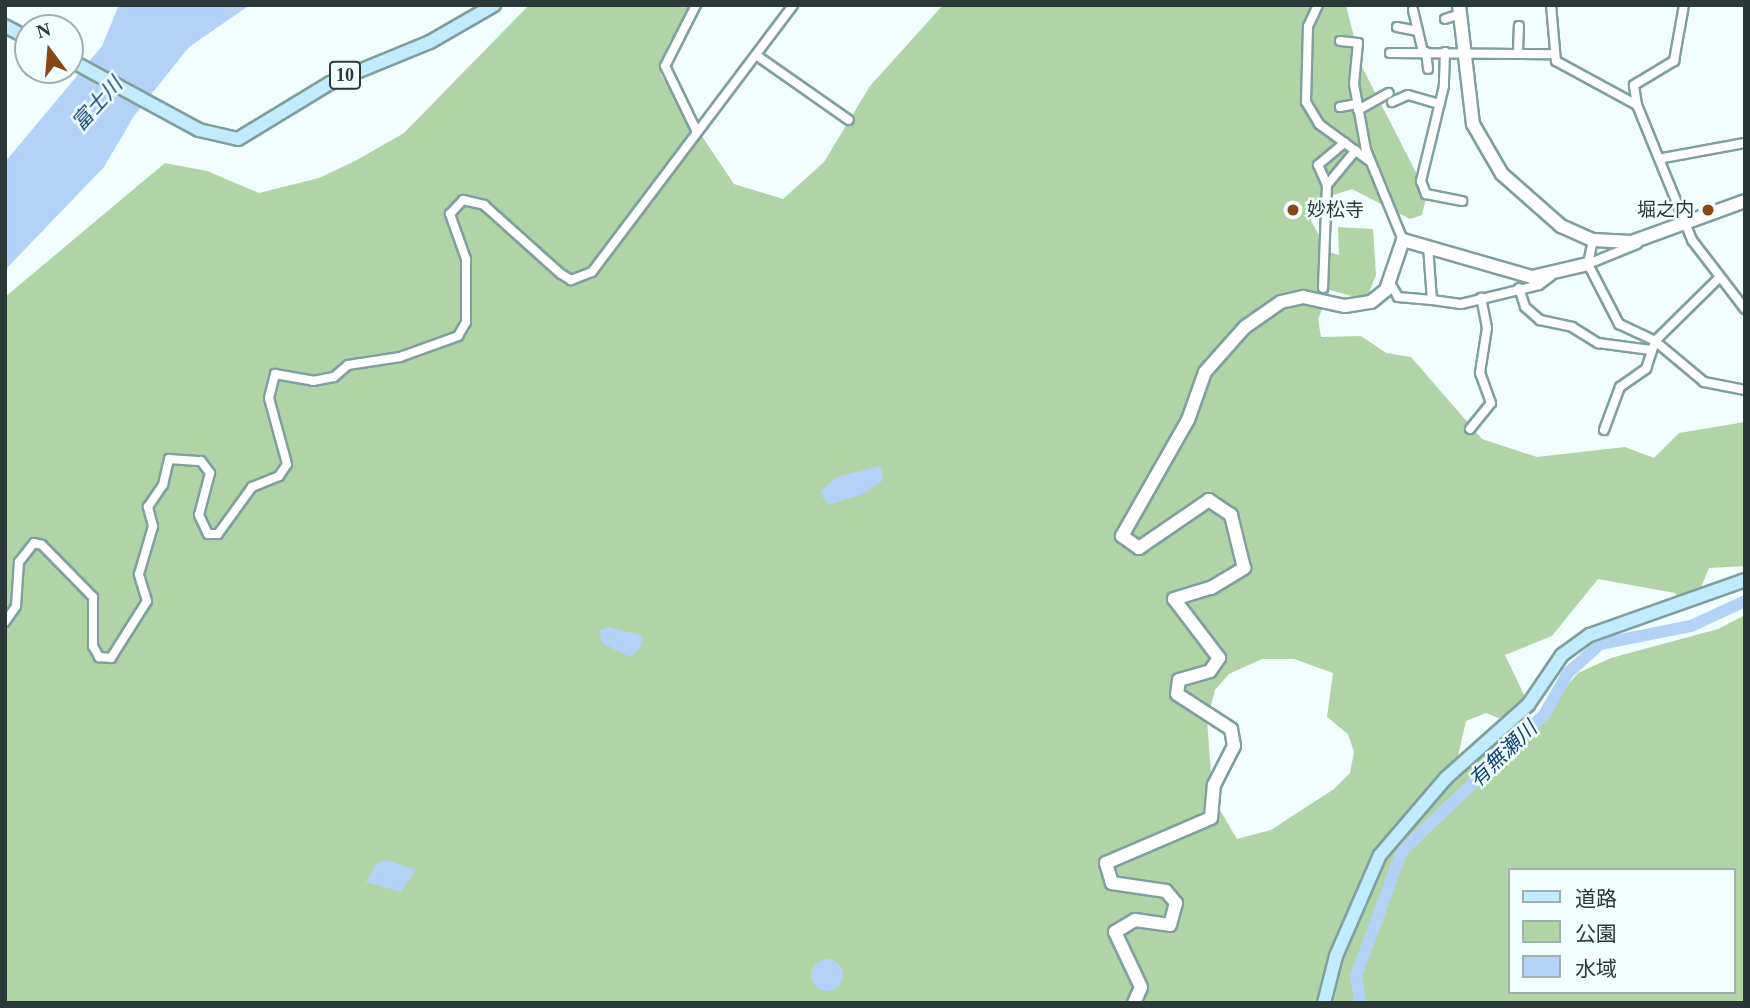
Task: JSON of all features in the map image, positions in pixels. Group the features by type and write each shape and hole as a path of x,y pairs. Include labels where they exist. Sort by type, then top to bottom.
{"main road":[{"name":"10","path":"84,68 199,130 227,139 248,136 330,83 430,42 494,5"},
{"path":"1324,1003 1336,956 1380,855 1446,778 1528,705 1562,655 1590,635 1745,580"}],"street":[{"path":"696,5 665,66 697,132"},
{"path":"5,622 16,606 19,562 34,543 42,545 93,597 93,646 99,657 111,658 147,601 141,556 153,526 148,507 163,485 169,459 201,461 210,473 199,515 208,534 218,534 252,487 279,476 287,464 269,398 275,374 313,381 334,377 348,365 400,357 458,336 466,322 466,259 453,206 463,200 484,205 561,274 581,278 605,262 697,132 793,5"},
{"path":"1318,5 1308,26 1304,91 1319,124 1371,164"},
{"path":"1551,5 1552,54"},
{"path":"1684,5 1674,61 1634,85 1637,105 1663,158 1684,224 1745,309"},
{"path":"1413,10 1428,69"},
{"path":"1445,19 1460,10 1466,104 1502,174 1562,226 1592,240 1649,239"},
{"path":"1518,52 1519,26"},
{"path":"1397,27 1418,31"},
{"path":"1134,1003 1141,987 1115,932 1135,920 1170,925 1176,903 1166,891 1112,883 1106,863 1211,818 1214,785 1235,736 1177,694 1179,680 1210,671 1219,658 1174,599 1226,581 1246,561 1231,515 1216,500 1202,503 1139,548 1125,543 1123,524 1148,494 1205,372 1245,327 1292,297 1345,306 1371,302 1386,290 1403,240 1371,164 1358,107 1358,43 1340,41"},
{"path":"1445,52 1440,104 1422,187 1426,194 1462,201"},
{"path":"1390,53 1552,54 1637,105"},
{"path":"756,55 849,120"},
{"path":"1340,107 1358,107 1390,97 1408,95 1440,104"},
{"path":"1323,288 1327,185 1318,165 1345,142"},
{"path":"1663,158 1703,157 1745,143"},
{"path":"1327,185 1356,150"},
{"path":"1389,277 1398,296 1432,300 1480,298 1519,288 1588,264 1745,201"},
{"path":"1403,240 1532,277 1551,276"},
{"path":"1592,240 1588,264 1619,324 1704,382 1745,390"},
{"path":"1428,246 1432,300"},
{"path":"1604,430 1620,387 1646,369 1653,345 1720,277"},
{"path":"1519,288 1525,307 1540,320 1572,327 1598,343 1653,345"},
{"path":"1471,429 1491,403 1481,382 1486,328 1480,298"}],"green space":[{"path":"529,5 695,5 669,42 661,75 734,184 783,199 824,162 870,86 943,5 1346,5 1361,65 1427,194 1422,215 1410,219 1352,189 1315,201 1311,221 1329,252 1339,255 1338,227 1373,229 1376,275 1366,300 1330,290 1318,319 1321,337 1361,336 1386,353 1411,357 1482,439 1537,457 1625,447 1654,458 1679,433 1745,422 1745,566 1709,568 1697,597 1681,602 1675,593 1598,579 1552,636 1505,655 1526,699 1506,721 1486,713 1466,721 1457,760 1427,792 1375,874 1442,791 1512,729 1530,727 1578,673 1611,658 1718,629 1745,615 1745,1003 5,1003 5,297 165,163 207,171 259,193 319,178 404,133","holes":["1262,659 1294,659 1333,673 1327,717 1348,734 1354,752 1350,773 1334,789 1271,830 1237,839 1213,798 1207,720 1215,690 1229,674"]}],"water":[{"name":"富士川","path":"119,5 250,5 189,47 134,116 104,167 5,270 5,162 70,84 84,84 84,68 102,46"},
{"path":"881,466 883,480 863,494 829,505 823,498 821,491 837,477"},
{"path":"609,627 643,636 640,648 630,657 602,643 599,631"},
{"path":"386,860 416,870 401,892 366,882 376,864"},
{"path":"827,959 838,964 843,975 838,986 827,991 816,986 811,975 816,964"}],"waterway":[{"name":"有無瀬川","path":"1360,1003 1356,976 1402,851 1544,715 1568,673 1600,644 1691,626 1745,601"}],"place":[{"name":"妙松寺","path":"1293,210"},
{"name":"堀之内","path":"1708,210"}]}
